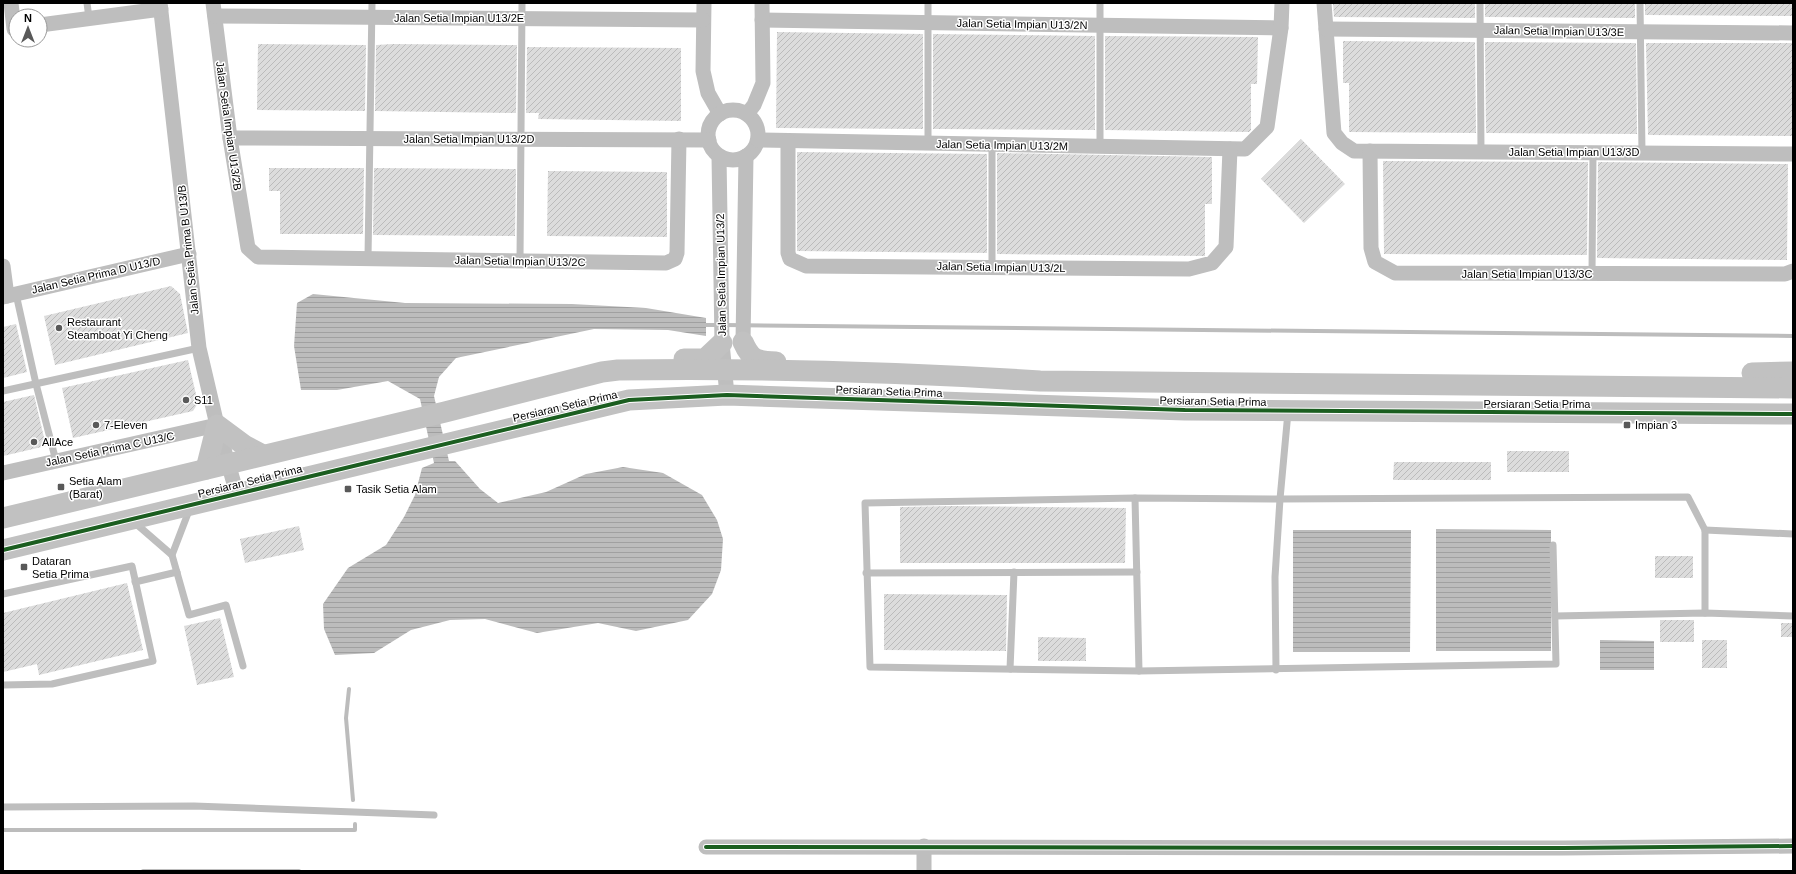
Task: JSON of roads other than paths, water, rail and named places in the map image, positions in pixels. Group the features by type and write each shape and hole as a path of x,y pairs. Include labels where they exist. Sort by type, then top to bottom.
{"street":[{"path":"704,3 703,71 708,93 720,114"},
{"path":"747,114 754,105 763,83 762,3"},
{"path":"1238,149 1267,127 1281,28 1282,3"},
{"path":"1324,3 1326,28"},
{"path":"48,24 160,6"},
{"name":"Jalan Setia Prima B U13/B","path":"160,6 199,348 217,425 237,494"},
{"name":"Jalan Setia Impian U13/2E","path":"214,10 372,10 522,18 704,20"},
{"name":"Jalan Setia Impian U13/2B","path":"214,10 230,138 248,248"},
{"name":"Jalan Setia Impian U13/2N","path":"762,20 1281,28"},
{"name":"Jalan Setia Impian U13/3E","path":"1326,28 1793,33"},
{"name":"Jalan Setia Impian U13/3D","path":"1326,28 1334,133 1342,143 1354,151 1793,154"},
{"path":"733,110 747,114 756,125 758,140 756,146 746,156 733,160 720,156 714,152 709,140 710,125 720,114 733,110"},
{"name":"Jalan Setia Impian U13/2D","path":"230,138 709,140"},
{"name":"Jalan Setia Impian U13/2C","path":"248,248 258,257 666,263 675,258 677,253 679,139"},
{"name":"Jalan Setia Impian U13/2M","path":"758,140 1238,149"},
{"name":"Jalan Setia Impian U13/2L","path":"788,141 788,253 790,259 806,266 1189,269 1212,263 1226,247 1238,149"},
{"name":"Jalan Setia Impian U13/3C","path":"1370,151 1371,248 1375,262 1395,274 1785,274 1793,271"},
{"name":"Jalan Setia Impian U13/2","path":"720,156 722,342 727,395"},
{"name":"Jalan Setia Impian U13/2","path":"743,342 746,156"},
{"path":"721,225 745,225"},
{"name":"Jalan Setia Prima D U13/D","path":"9,295 189,254"},
{"path":"3,266 9,295"},
{"path":"618,370 639,360 705,359 722,342"},
{"path":"743,342 750,356 761,361 882,363 919,373"},
{"name":"Persiaran Setia Prima","path":"3,518 413,420 602,372 618,370 725,368 919,373 1040,381 1793,388"},
{"path":"1547,385 1585,373 1793,372"},
{"path":"1040,381 1093,394 1179,396 1186,402 1185,410"},
{"name":"Persiaran Setia Prima","path":"3,550 419,449 629,400 727,395 1185,410 1793,414"},
{"path":"206,469 217,425 244,445 263,455"},
{"name":"Jalan Setia Prima C U13/C","path":"3,473 217,425"},
{"path":"706,847 924,846 1571,848 1793,846"},
{"path":"924,846 924,871"}],"lane":[{"path":"87,3 88,18"},
{"path":"520,261 522,3"},
{"path":"928,3 928,143"},
{"path":"1100,3 1100,147"},
{"path":"1480,3 1481,152"},
{"path":"1640,3 1642,153"},
{"path":"368,258 368,139 372,10"},
{"path":"992,145 992,267"},
{"path":"1592,274 1593,152"},
{"path":"9,295 36,384 56,461"},
{"path":"3,391 199,348"},
{"path":"1276,670 1275,577 1280,500 1289,411"},
{"path":"1553,545 1556,664 1276,670 1139,671 870,667 865,503 1135,498 1280,500 1688,497 1705,530 1705,613"},
{"path":"1135,498 1139,671"},
{"path":"172,555 191,505"},
{"path":"131,519 172,555 189,615 226,605 243,666"},
{"path":"1705,530 1793,534"},
{"path":"3,594 132,566 153,661 52,684 3,685"},
{"path":"135,582 177,572"},
{"path":"1010,669 1014,572"},
{"path":"866,573 1137,572"},
{"path":"1555,616 1705,613 1793,616"},
{"path":"3,807 194,806 434,815"}],"waterway":[{"path":"706,325 719,325"},
{"path":"725,325 1793,336"},
{"path":"349,689 346,718 353,800"},
{"path":"3,830 355,830 355,824"},
{"path":"143,871 299,871"}],"place":[{"name":"Restaurant Steamboat Yi Cheng","path":"59,328"},
{"name":"S11","path":"186,400"},
{"name":"7-Eleven","path":"96,425"},
{"name":"Impian 3","path":"1627,425"},
{"name":"AllAce","path":"34,442"},
{"name":"Setia Alam (Barat)","path":"61,487"},
{"name":"Tasik Setia Alam","path":"348,489"},
{"name":"Dataran Setia Prima","path":"24,567"}]}
